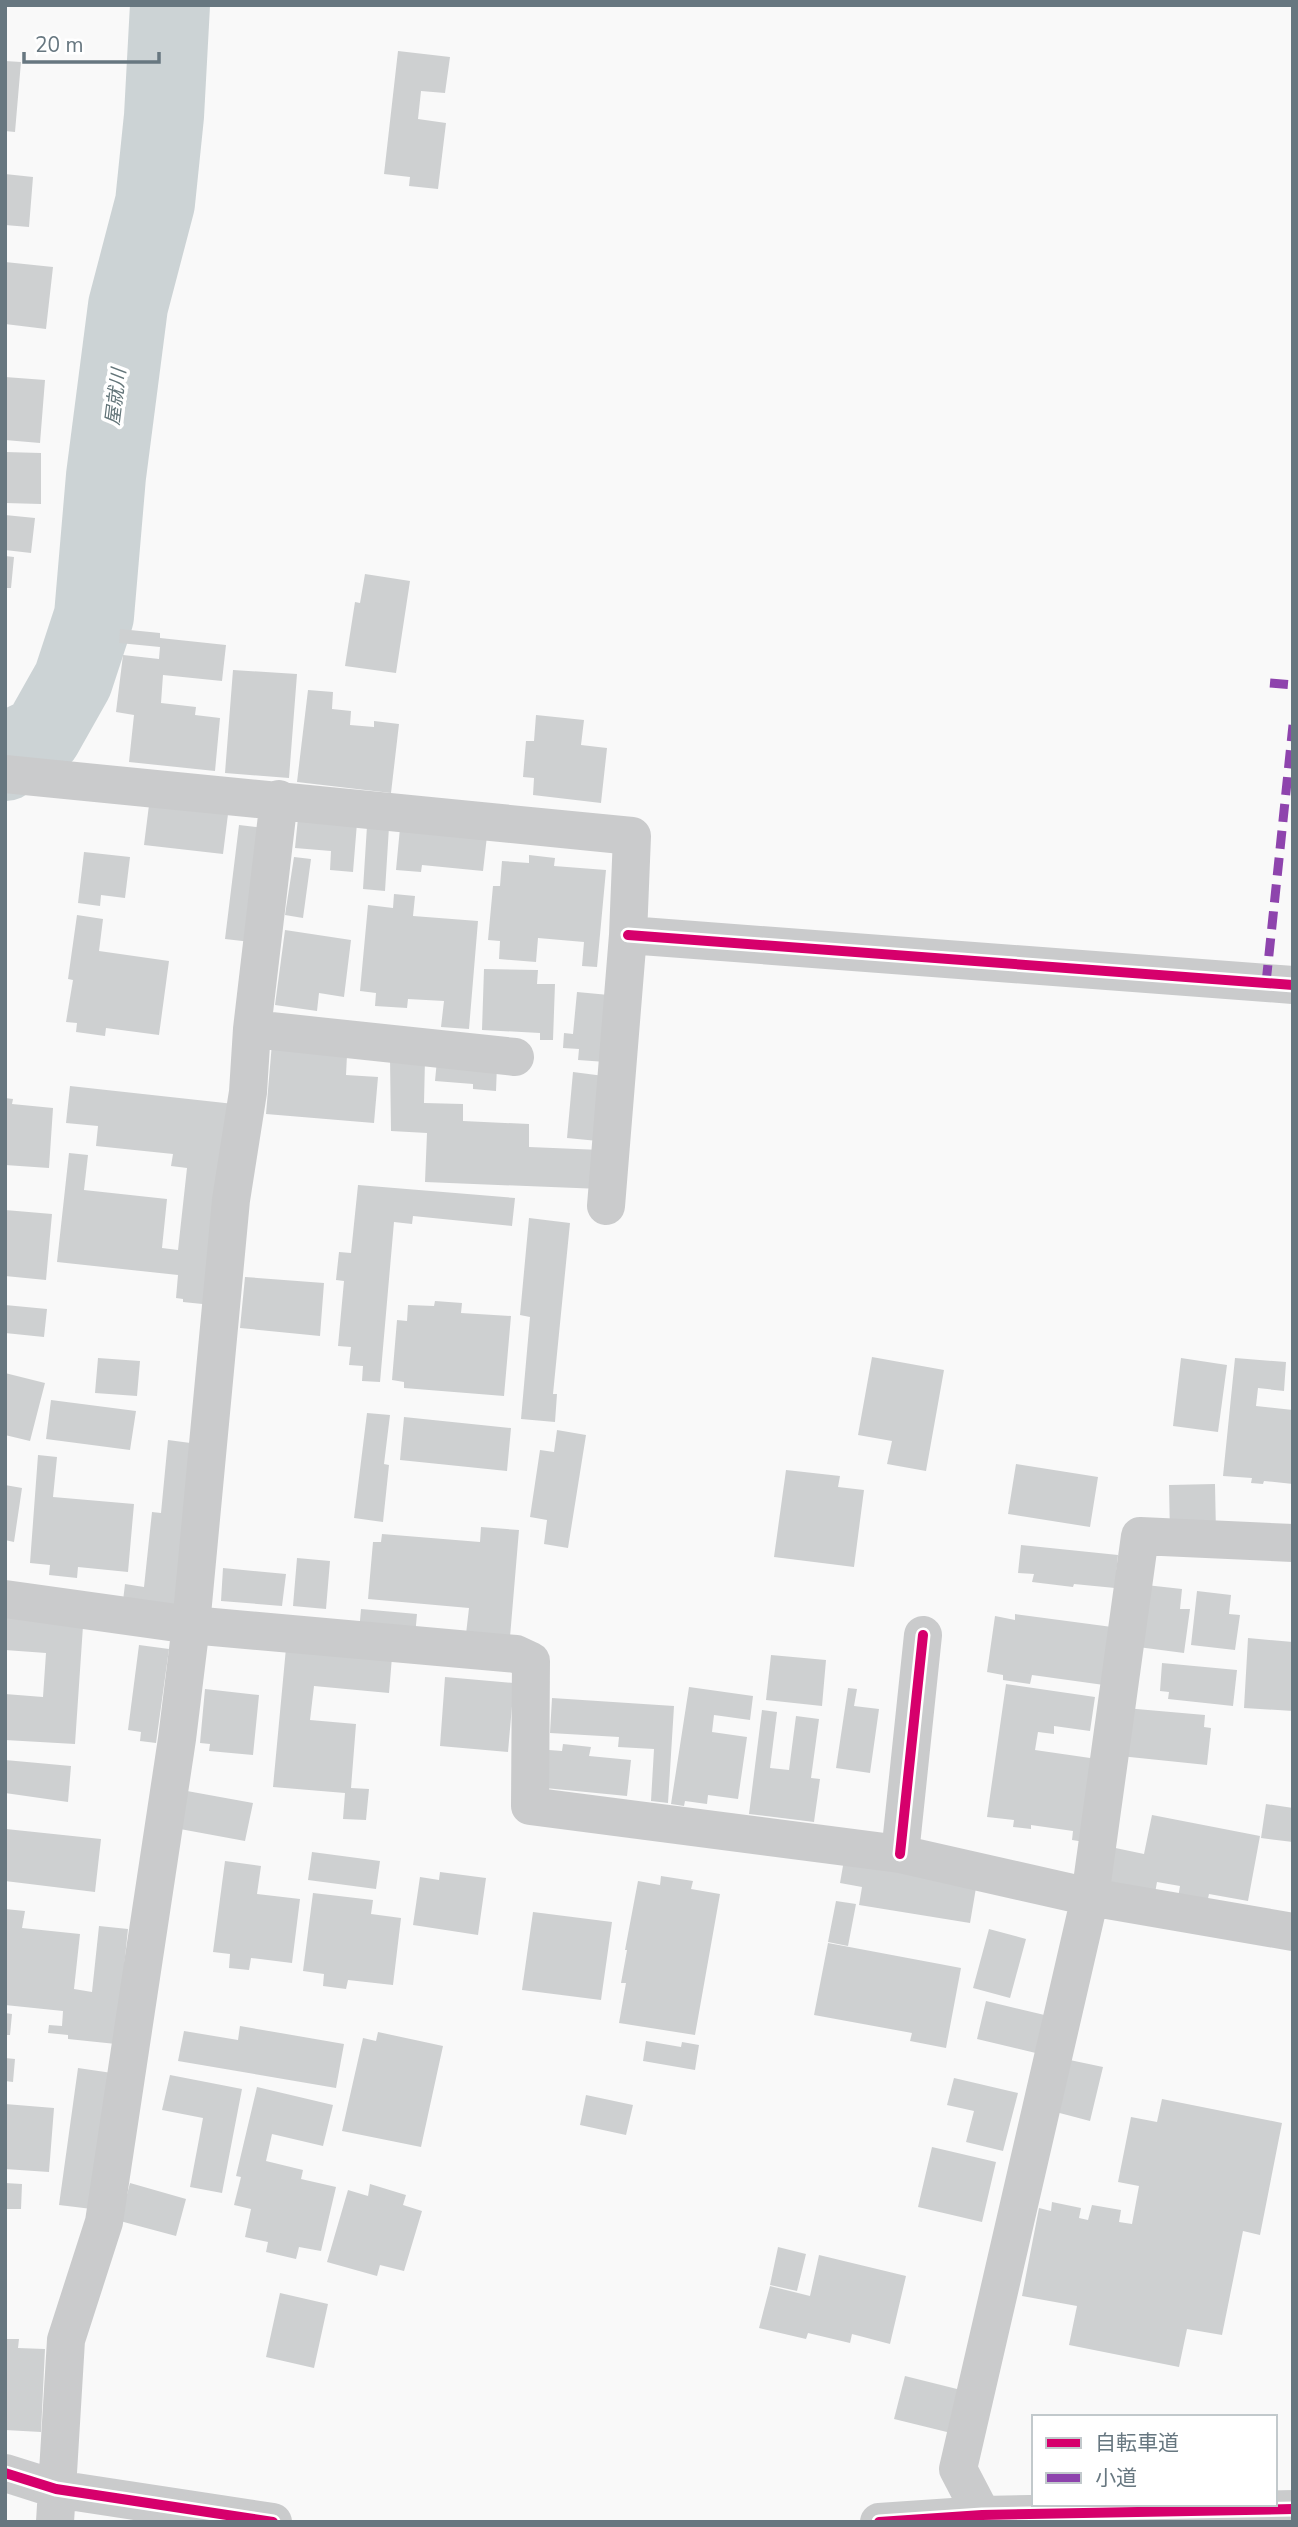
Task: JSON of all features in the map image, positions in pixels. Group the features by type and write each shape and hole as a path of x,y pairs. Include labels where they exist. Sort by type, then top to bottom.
{"street":[{"path":"9,774 632,836 628,935 606,1206"},
{"path":"56,2505 65,2340 104,2222 177,1739 191,1625 232,1200 248,1092 252,1029 279,799"},
{"path":"628,935 1293,985"},
{"path":"252,1029 515,1056"},
{"path":"982,2515 958,2469 1090,1897 1140,1536 1293,1543"},
{"path":"5,1599 191,1625 516,1654 531,1661 530,1806 900,1854 1090,1897 1293,1932"},
{"path":"900,1854 923,1635"},
{"path":"5,2473 56,2505 273,2522"},
{"path":"879,2522 982,2515 1293,2508"}],"building":[{"path":"398,51 450,57 445,93 421,91 418,119 446,123 438,189 409,186 410,177 384,174"},
{"path":"5,61 21,62 15,132 5,131"},
{"path":"5,174 33,177 29,227 5,225"},
{"path":"5,262 53,267 46,329 5,324"},
{"path":"5,377 45,380 40,443 5,440"},
{"path":"5,452 41,453 41,504 5,503"},
{"path":"5,515 35,518 31,553 5,550"},
{"path":"5,556 14,557 11,588 5,588"},
{"path":"365,574 410,581 396,673 345,666 355,602 360,603"},
{"path":"120,629 160,633 160,638 226,645 222,681 163,675 161,703 196,707 195,715 220,718 215,771 129,762 134,715 116,712 123,655 159,659 160,647 119,643"},
{"path":"233,670 297,674 289,778 225,773"},
{"path":"308,690 333,692 332,709 351,711 350,725 374,727 374,721 399,724 391,793 297,782"},
{"path":"536,715 584,720 581,745 607,748 601,803 533,795 534,778 523,777 526,741 534,741"},
{"path":"149,805 228,814 223,854 144,845"},
{"path":"298,818 357,823 353,872 330,870 331,851 295,848"},
{"path":"239,825 265,828 251,942 225,939"},
{"path":"367,826 389,827 385,891 363,889"},
{"path":"400,828 487,836 483,871 422,865 421,872 396,870"},
{"path":"84,852 130,857 125,898 101,895 100,906 78,903"},
{"path":"529,855 555,858 554,866 606,870 597,967 582,966 584,942 538,938 536,962 499,959 500,941 488,940 493,886 500,886 502,861 529,863"},
{"path":"294,857 311,859 303,918 285,915"},
{"path":"394,894 415,896 413,916 478,921 469,1029 441,1027 444,1001 408,999 407,1008 375,1006 376,993 360,991 368,905 393,908"},
{"path":"77,915 103,919 99,951 169,961 159,1035 106,1028 105,1036 76,1032 77,1023 66,1022 73,980 68,979"},
{"path":"285,930 351,940 344,997 319,993 317,1011 275,1005"},
{"path":"484,969 538,970 537,984 555,984 553,1040 540,1040 540,1033 482,1030"},
{"path":"577,992 609,995 606,1062 578,1060 579,1049 563,1048 564,1033 573,1034"},
{"path":"272,1043 347,1055 346,1075 378,1077 374,1123 266,1114"},
{"path":"390,1058 425,1059 424,1103 463,1104 463,1121 529,1124 529,1147 601,1150 601,1189 425,1182 427,1133 391,1131"},
{"path":"437,1060 497,1065 496,1091 473,1089 473,1084 435,1081"},
{"path":"573,1072 604,1076 598,1141 567,1138"},
{"path":"70,1086 234,1104 212,1305 183,1302 183,1299 176,1298 178,1275 57,1262 69,1153 88,1155 84,1190 167,1199 162,1248 178,1250 187,1168 171,1166 173,1154 96,1146 98,1126 66,1123"},
{"path":"5,1098 13,1099 12,1104 53,1108 49,1168 5,1165"},
{"path":"358,1185 515,1198 512,1226 413,1216 412,1224 394,1222 380,1382 362,1381 363,1366 349,1365 351,1347 338,1346 344,1281 336,1280 339,1252 351,1253"},
{"path":"5,1210 52,1214 46,1280 5,1276"},
{"path":"529,1218 570,1223 553,1394 557,1394 555,1422 521,1419 530,1317 520,1315"},
{"path":"245,1277 324,1283 320,1336 240,1328"},
{"path":"435,1301 462,1303 461,1313 511,1316 504,1396 404,1388 404,1382 392,1380 397,1320 407,1321 408,1305 434,1306"},
{"path":"5,1305 47,1309 44,1337 5,1333"},
{"path":"872,1357 944,1370 926,1471 887,1464 892,1441 858,1435"},
{"path":"98,1358 140,1361 137,1396 95,1393"},
{"path":"1181,1358 1227,1365 1218,1432 1173,1426"},
{"path":"1235,1358 1286,1362 1284,1391 1258,1388 1256,1406 1293,1410 1293,1484 1264,1481 1263,1484 1251,1483 1252,1478 1223,1476"},
{"path":"5,1373 45,1383 30,1441 5,1435"},
{"path":"51,1400 136,1411 130,1450 46,1439"},
{"path":"367,1413 390,1415 384,1464 389,1465 383,1522 354,1518"},
{"path":"404,1417 511,1428 507,1471 400,1460"},
{"path":"557,1430 586,1435 568,1548 544,1544 547,1520 530,1517 540,1450 554,1452"},
{"path":"168,1440 198,1444 180,1607 123,1601 125,1584 144,1587 152,1512 161,1513"},
{"path":"38,1455 57,1457 53,1497 134,1504 128,1572 78,1567 77,1578 49,1575 50,1565 30,1563"},
{"path":"1016,1464 1098,1477 1090,1527 1008,1514"},
{"path":"786,1470 840,1476 838,1487 864,1490 854,1567 774,1557"},
{"path":"1215,1484 1216,1533 1170,1534 1169,1485"},
{"path":"5,1485 22,1488 14,1542 5,1540"},
{"path":"481,1527 519,1530 510,1637 466,1634 469,1608 368,1599 373,1542 381,1542 382,1534 480,1542"},
{"path":"1021,1545 1118,1555 1115,1588 1032,1582 1034,1574 1018,1573"},
{"path":"297,1558 330,1561 326,1609 293,1606"},
{"path":"223,1568 286,1574 282,1606 221,1601"},
{"path":"1146,1585 1182,1589 1180,1609 1190,1609 1184,1653 1138,1647"},
{"path":"1197,1591 1231,1595 1229,1614 1240,1615 1235,1650 1191,1645"},
{"path":"361,1609 417,1614 415,1636 359,1632"},
{"path":"1015,1614 1112,1627 1104,1685 1032,1675 1030,1684 1003,1680 1003,1675 987,1672 995,1616 1015,1620"},
{"path":"5,1617 83,1626 75,1744 5,1740 5,1694 43,1697 46,1653 5,1650"},
{"path":"1248,1638 1293,1642 1293,1711 1244,1708"},
{"path":"139,1645 169,1649 156,1743 140,1741 141,1732 128,1730"},
{"path":"286,1648 392,1657 389,1693 314,1686 310,1720 356,1724 351,1788 369,1789 366,1820 343,1819 345,1793 273,1787"},
{"path":"771,1655 826,1660 822,1706 766,1700"},
{"path":"1162,1663 1237,1670 1233,1706 1168,1699 1169,1692 1160,1691"},
{"path":"445,1677 514,1683 508,1752 440,1746"},
{"path":"1006,1684 1095,1697 1090,1731 1054,1726 1054,1734 1038,1732 1035,1750 1097,1759 1085,1842 1072,1840 1073,1831 1031,1825 1031,1829 1013,1827 1014,1820 987,1817"},
{"path":"689,1687 753,1696 750,1720 714,1715 712,1732 747,1737 738,1799 708,1795 707,1804 685,1801 684,1806 671,1804"},
{"path":"848,1688 857,1689 854,1706 879,1709 870,1773 836,1768"},
{"path":"205,1689 259,1695 253,1755 209,1751 210,1744 200,1743"},
{"path":"552,1698 674,1706 668,1803 651,1801 654,1749 618,1747 619,1737 550,1733"},
{"path":"1125,1708 1205,1715 1204,1727 1211,1728 1207,1765 1120,1756"},
{"path":"762,1710 777,1712 770,1768 789,1770 796,1716 819,1719 811,1778 820,1779 814,1822 749,1814"},
{"path":"563,1744 591,1747 589,1756 631,1760 627,1796 545,1788 549,1750 562,1751"},
{"path":"5,1760 71,1766 68,1802 5,1793"},
{"path":"187,1791 253,1803 245,1841 180,1829"},
{"path":"1266,1804 1293,1808 1293,1842 1261,1838"},
{"path":"1152,1815 1260,1836 1248,1901 1209,1894 1207,1903 1178,1898 1180,1886 1157,1882 1155,1893 1099,1882 1106,1846 1144,1854"},
{"path":"6,1829 101,1839 95,1892 5,1881"},
{"path":"312,1852 380,1861 376,1889 308,1880"},
{"path":"844,1860 977,1882 970,1923 859,1905 862,1887 840,1883"},
{"path":"225,1861 261,1866 257,1894 300,1899 292,1963 251,1958 249,1970 229,1968 230,1954 213,1952"},
{"path":"440,1872 486,1878 478,1935 413,1925 420,1877 439,1880"},
{"path":"661,1876 693,1881 691,1889 720,1894 695,2035 619,2023 626,1983 621,1983 625,1950 638,1881 660,1885"},
{"path":"313,1893 373,1900 371,1914 401,1918 393,1985 348,1980 346,1989 323,1986 324,1974 303,1971"},
{"path":"836,1901 856,1904 848,1946 828,1942"},
{"path":"5,1909 25,1911 22,1928 80,1934 74,1989 92,1992 99,1926 128,1929 116,2044 68,2039 68,2035 48,2033 49,2025 62,2026 63,2011 5,2005"},
{"path":"533,1912 612,1922 601,2000 522,1990"},
{"path":"989,1929 1026,1939 1010,1998 973,1988"},
{"path":"828,1943 961,1968 946,2048 910,2041 912,2033 814,2015"},
{"path":"986,2001 1053,2017 1044,2055 977,2039"},
{"path":"5,2013 12,2014 10,2035 5,2035"},
{"path":"240,2026 344,2044 336,2088 178,2061 184,2031 238,2040"},
{"path":"378,2032 443,2046 421,2147 342,2131 363,2038 376,2041"},
{"path":"646,2041 681,2047 682,2042 699,2045 695,2070 643,2061"},
{"path":"5,2058 15,2059 13,2082 5,2081"},
{"path":"1065,2059 1103,2067 1090,2121 1052,2111"},
{"path":"78,2068 112,2073 92,2209 59,2205"},
{"path":"170,2075 242,2089 222,2193 190,2187 203,2118 162,2110"},
{"path":"954,2078 1018,2093 1003,2151 966,2142 974,2111 947,2105"},
{"path":"257,2087 333,2105 323,2146 272,2134 266,2161 303,2170 301,2179 336,2187 321,2251 299,2247 296,2259 266,2252 268,2242 245,2237 251,2209 234,2205 241,2177 236,2176"},
{"path":"586,2095 633,2105 626,2135 580,2125"},
{"path":"1162,2099 1282,2123 1260,2235 1243,2231 1222,2335 1187,2329 1179,2367 1069,2345 1077,2306 1022,2296 1039,2208 1051,2211 1052,2202 1081,2208 1079,2218 1088,2220 1092,2205 1121,2210 1119,2222 1132,2224 1139,2186 1118,2182 1131,2117 1157,2122"},
{"path":"5,2104 54,2108 49,2172 5,2169"},
{"path":"932,2147 996,2162 982,2222 918,2207"},
{"path":"5,2183 22,2184 21,2209 5,2209"},
{"path":"130,2183 186,2199 176,2236 120,2221"},
{"path":"370,2184 406,2195 403,2205 422,2211 404,2271 380,2265 377,2276 327,2262 348,2190 368,2196"},
{"path":"778,2247 806,2254 797,2291 770,2285"},
{"path":"819,2255 906,2276 890,2344 852,2334 850,2343 808,2333 806,2339 759,2328 770,2286 810,2296"},
{"path":"280,2293 328,2304 314,2368 266,2357"},
{"path":"5,2339 19,2339 18,2348 45,2349 41,2432 5,2430"},
{"path":"905,2376 961,2390 951,2433 894,2419"}],"waterway":[{"name":"屋就川","path":"5,761 19,746 42,735 73,680 94,616 106,476 128,306 155,203 164,116 170,5"}],"marked path":[{"path":"1270,683 1293,685"},
{"path":"1266,983 1293,725"}],"cycle path":[{"path":"628,935 1293,985"},
{"path":"900,1854 923,1635"},
{"path":"5,2473 56,2489 273,2522"},
{"path":"879,2522 982,2515 1293,2509"}]}
